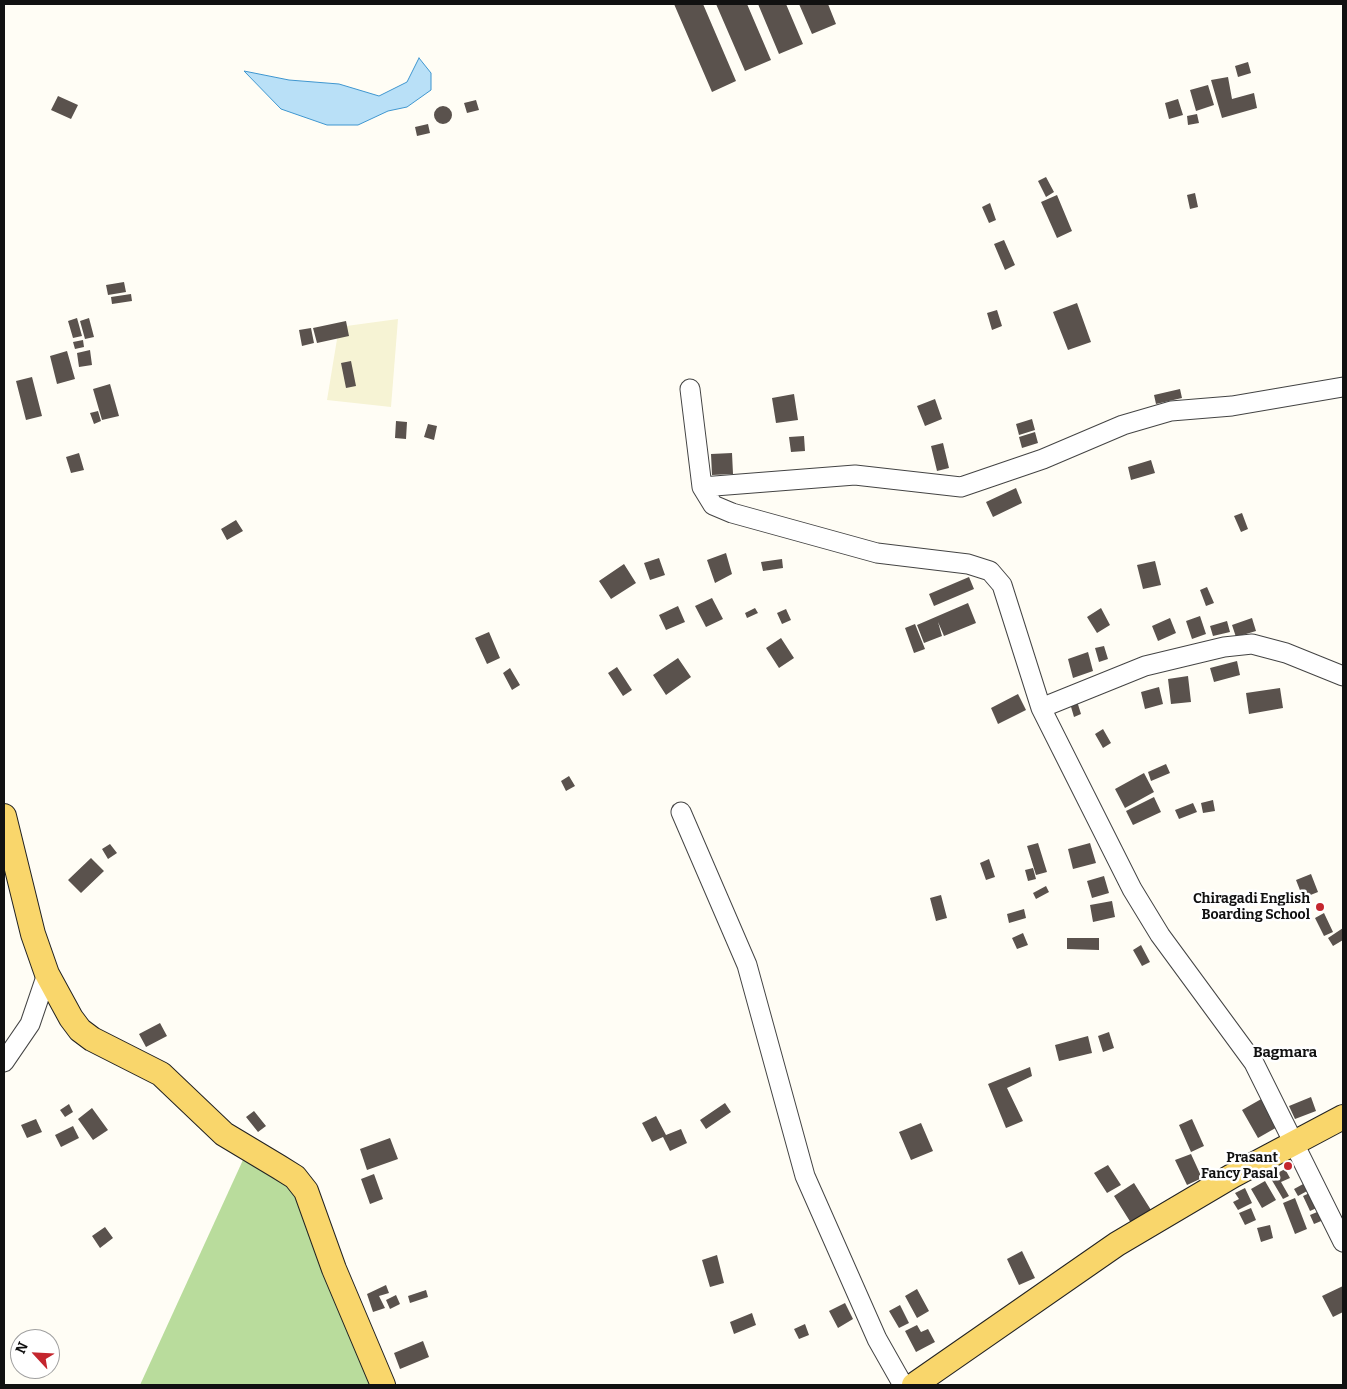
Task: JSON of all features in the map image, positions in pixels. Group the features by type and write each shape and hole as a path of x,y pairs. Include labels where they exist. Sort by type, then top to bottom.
{"main road":[{"path":"4,816 33,934 47,974 80,1030 92,1039 161,1074 224,1134 280,1166 295,1177 306,1190 334,1269 383,1385"},
{"path":"914,1385 1117,1244 1232,1176 1343,1117"}],"street":[{"path":"702,486 855,476 961,487 1043,459 1123,425 1171,411 1232,406 1343,387"},
{"path":"690,389 702,486 713,505 732,513 877,553 968,564 990,570 1002,585 1041,708 1132,889 1160,935 1254,1063 1343,1242"},
{"path":"1041,708 1145,666 1224,647 1252,644 1286,653 1343,676"},
{"path":"681,812 747,965 805,1176 877,1339 903,1385"},
{"path":"4,1062 30,1024 47,974"}],"shaded area":[{"path":"398,319 391,407 327,400 339,327"}],"green space":[{"path":"248,1149 295,1177 383,1385 140,1385"}],"water":[{"path":"419,58 431,73 431,90 407,107 388,111 358,125 327,125 281,109 244,71 289,80 339,84 379,96 407,82"}],"building":[{"path":"674,4 703,4 736,81 712,92"},
{"path":"716,4 747,4 771,60 745,71"},
{"path":"758,4 786,4 803,44 779,54"},
{"path":"799,4 828,4 836,24 812,34"},
{"path":"1248,62 1251,73 1238,77 1235,66"},
{"path":"1228,77 1232,99 1254,93 1257,108 1222,118 1211,80"},
{"path":"1208,85 1214,105 1196,111 1190,90"},
{"path":"58,96 78,105 71,119 51,110"},
{"path":"1178,99 1183,115 1169,119 1165,103"},
{"path":"476,100 479,110 467,113 464,103"},
{"path":"443,106 449,109 452,115 449,121 443,124 437,121 434,115 437,109"},
{"path":"1197,114 1199,123 1188,125 1187,116"},
{"path":"428,124 430,133 417,136 415,127"},
{"path":"1046,177 1054,192 1046,197 1038,181"},
{"path":"1195,193 1198,207 1190,209 1187,195"},
{"path":"1057,195 1072,231 1057,238 1041,202"},
{"path":"990,203 996,220 989,223 982,207"},
{"path":"1004,240 1015,265 1005,270 994,244"},
{"path":"124,282 126,292 108,295 106,285"},
{"path":"131,294 132,301 112,304 111,297"},
{"path":"1077,303 1091,342 1068,350 1053,312"},
{"path":"997,310 1002,326 992,330 987,313"},
{"path":"77,318 82,336 73,338 68,321"},
{"path":"89,318 94,337 85,339 80,321"},
{"path":"346,321 349,336 317,343 313,328"},
{"path":"311,328 314,343 302,346 299,330"},
{"path":"83,340 84,347 75,349 73,342"},
{"path":"90,350 92,365 79,367 77,353"},
{"path":"67,351 75,379 57,384 50,356"},
{"path":"351,361 356,386 346,388 341,363"},
{"path":"32,377 42,416 26,420 16,381"},
{"path":"110,384 119,416 102,420 93,389"},
{"path":"1180,389 1182,398 1156,404 1154,395"},
{"path":"794,394 798,420 776,423 772,398"},
{"path":"935,399 942,419 925,426 917,406"},
{"path":"98,411 101,421 94,424 90,413"},
{"path":"1032,419 1035,430 1019,435 1016,424"},
{"path":"396,421 407,422 406,439 395,438"},
{"path":"428,424 437,426 434,440 424,437"},
{"path":"1035,432 1038,443 1022,448 1019,437"},
{"path":"804,436 805,451 791,452 789,437"},
{"path":"943,443 949,468 937,471 931,446"},
{"path":"79,453 84,470 71,473 66,457"},
{"path":"732,453 733,474 712,475 711,454"},
{"path":"1151,460 1155,473 1131,480 1128,467"},
{"path":"1016,488 1022,503 993,517 986,502"},
{"path":"1242,513 1248,529 1241,532 1234,516"},
{"path":"236,520 243,531 227,540 221,529"},
{"path":"726,553 732,574 715,583 707,560"},
{"path":"659,558 665,575 650,580 644,563"},
{"path":"782,559 783,568 763,571 761,562"},
{"path":"1155,561 1161,585 1143,589 1137,565"},
{"path":"624,564 636,583 611,599 599,581"},
{"path":"969,577 974,589 934,606 929,594"},
{"path":"1207,587 1214,603 1206,606 1200,590"},
{"path":"712,598 723,619 706,627 695,606"},
{"path":"968,603 976,623 944,636 938,622 942,636 924,643 917,625"},
{"path":"678,606 685,622 666,630 659,615"},
{"path":"755,608 758,613 747,618 745,613"},
{"path":"1101,608 1110,625 1097,633 1087,617"},
{"path":"786,609 791,620 782,624 777,613"},
{"path":"1200,616 1206,634 1192,639 1186,621"},
{"path":"1170,618 1176,633 1158,641 1152,626"},
{"path":"1252,618 1256,631 1236,637 1232,625"},
{"path":"1227,621 1230,632 1213,636 1210,626"},
{"path":"915,624 925,649 914,653 905,628"},
{"path":"489,632 500,658 487,664 475,638"},
{"path":"781,638 794,658 779,668 766,648"},
{"path":"1104,646 1108,659 1099,662 1095,648"},
{"path":"1088,652 1093,671 1073,678 1068,659"},
{"path":"678,658 691,677 666,695 653,675"},
{"path":"1237,661 1240,675 1214,682 1210,668"},
{"path":"617,667 632,690 623,696 608,673"},
{"path":"510,668 520,685 512,690 503,673"},
{"path":"1188,676 1191,702 1171,704 1168,679"},
{"path":"1159,687 1163,704 1145,709 1141,692"},
{"path":"1280,688 1283,708 1249,714 1246,693"},
{"path":"1018,694 1026,710 998,724 991,708"},
{"path":"1076,698 1081,714 1074,717 1069,700"},
{"path":"1103,729 1111,743 1103,748 1095,734"},
{"path":"1166,764 1170,773 1151,781 1148,772"},
{"path":"1144,773 1154,792 1125,808 1115,789"},
{"path":"569,776 575,786 566,791 561,781"},
{"path":"1154,797 1161,812 1133,825 1126,811"},
{"path":"1213,800 1215,811 1203,813 1201,803"},
{"path":"1193,803 1197,812 1179,819 1175,810"},
{"path":"1038,843 1047,872 1036,875 1027,846"},
{"path":"1090,843 1096,863 1073,869 1068,849"},
{"path":"110,844 117,853 108,859 102,849"},
{"path":"91,858 104,871 81,893 68,880"},
{"path":"989,859 995,877 986,880 980,863"},
{"path":"1033,868 1036,879 1028,881 1025,870"},
{"path":"1311,874 1318,892 1303,898 1296,880"},
{"path":"1104,876 1109,893 1092,898 1087,881"},
{"path":"1046,886 1049,892 1036,899 1033,893"},
{"path":"941,895 947,918 936,921 930,898"},
{"path":"1112,901 1115,917 1093,922 1090,905"},
{"path":"1024,909 1026,918 1009,923 1007,914"},
{"path":"1324,913 1333,932 1324,936 1315,918"},
{"path":"1343,928 1343,940 1333,946 1328,938"},
{"path":"1023,933 1028,945 1017,949 1012,938"},
{"path":"1067,938 1099,938 1099,950 1067,949"},
{"path":"1141,945 1150,962 1142,966 1133,950"},
{"path":"160,1023 167,1036 146,1047 139,1034"},
{"path":"1109,1032 1114,1048 1103,1052 1098,1036"},
{"path":"1088,1036 1092,1053 1059,1061 1055,1045"},
{"path":"1030,1067 1032,1076 1007,1088 1023,1121 1006,1128 988,1084"},
{"path":"1311,1097 1316,1111 1295,1119 1289,1106"},
{"path":"1263,1098 1279,1126 1258,1138 1242,1110"},
{"path":"725,1103 731,1112 706,1129 700,1120"},
{"path":"69,1104 73,1112 65,1117 60,1110"},
{"path":"92,1108 108,1130 93,1140 78,1119"},
{"path":"254,1111 266,1126 258,1132 246,1117"},
{"path":"656,1116 666,1135 681,1129 687,1143 670,1151 663,1137 652,1142 642,1123"},
{"path":"36,1119 42,1132 27,1138 21,1125"},
{"path":"1192,1119 1204,1146 1191,1152 1179,1125"},
{"path":"921,1123 933,1151 911,1160 899,1132"},
{"path":"73,1126 79,1138 61,1147 55,1135"},
{"path":"390,1138 398,1159 367,1170 360,1149"},
{"path":"1191,1154 1202,1178 1187,1185 1175,1160"},
{"path":"1108,1165 1121,1185 1107,1193 1094,1173"},
{"path":"1285,1169 1290,1178 1281,1182 1289,1196 1283,1199 1270,1177"},
{"path":"374,1174 383,1199 370,1204 361,1179"},
{"path":"1265,1181 1276,1200 1262,1208 1251,1189"},
{"path":"1134,1183 1151,1210 1131,1223 1114,1196"},
{"path":"1305,1183 1309,1190 1298,1196 1294,1189"},
{"path":"1245,1188 1252,1203 1238,1210 1233,1202 1239,1199 1235,1193"},
{"path":"1314,1191 1321,1206 1310,1211 1303,1196"},
{"path":"1295,1198 1307,1229 1295,1234 1283,1203"},
{"path":"1251,1208 1256,1220 1245,1225 1239,1213"},
{"path":"1322,1210 1326,1219 1314,1224 1310,1215"},
{"path":"1270,1225 1273,1238 1261,1242 1257,1228"},
{"path":"105,1227 113,1238 100,1248 92,1236"},
{"path":"1022,1251 1035,1278 1019,1285 1007,1259"},
{"path":"717,1255 724,1283 710,1287 702,1260"},
{"path":"386,1285 389,1293 379,1296 385,1308 373,1312 367,1294"},
{"path":"1343,1286 1343,1312 1333,1317 1322,1296"},
{"path":"917,1289 929,1311 917,1318 905,1296"},
{"path":"426,1290 428,1297 410,1303 408,1296"},
{"path":"396,1295 400,1304 390,1309 386,1300"},
{"path":"845,1303 853,1319 838,1328 829,1311"},
{"path":"900,1305 909,1323 899,1328 889,1311"},
{"path":"752,1313 756,1325 734,1334 730,1322"},
{"path":"805,1324 809,1335 799,1339 794,1329"},
{"path":"917,1325 921,1332 928,1329 935,1342 916,1352 905,1331"},
{"path":"423,1341 429,1357 400,1369 394,1353"}],"place":[{"name":"Chiragadi English Boarding School","path":"1320,907"},
{"name":"Prasant Fancy Pasal","path":"1288,1166"}],"district":[{"name":"Bagmara","path":"1285,1053"}]}
